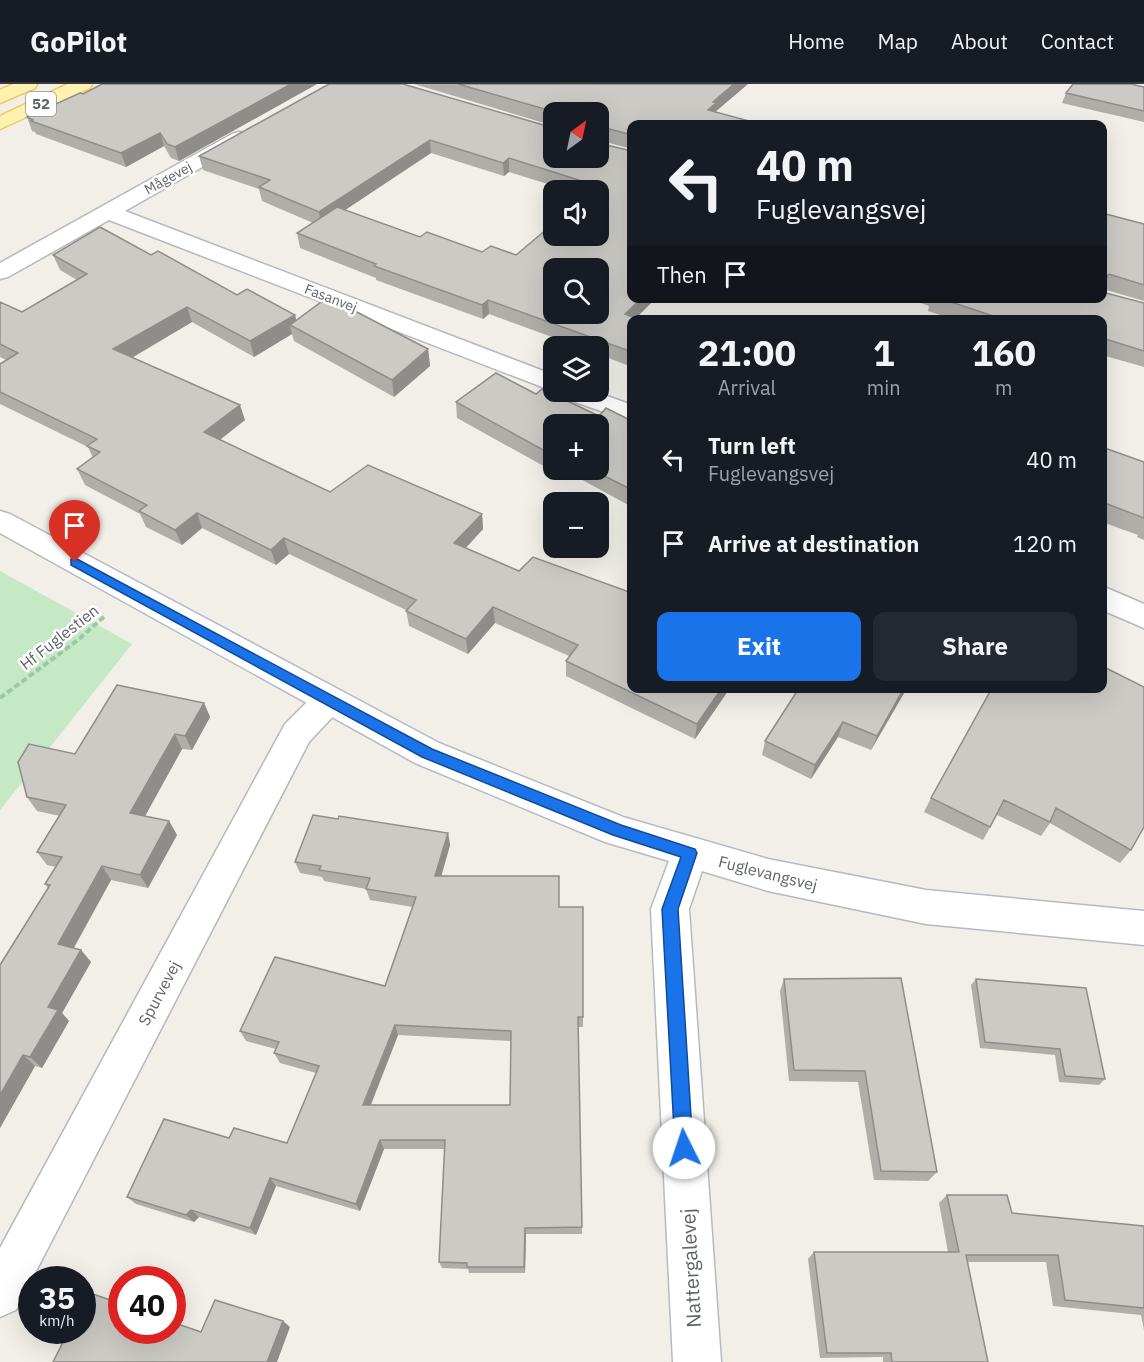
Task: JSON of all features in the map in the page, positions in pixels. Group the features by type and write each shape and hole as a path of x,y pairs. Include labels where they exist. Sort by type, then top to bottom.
{"main road":[{"name":"52","path":"0,97 28,84"},
{"name":"52","path":"0,123 83,84"}],"street":[{"name":"Mågevej","path":"0,272 253,130"},
{"name":"Fasanvej","path":"108,212 543,380"},
{"path":"600,402 627,412"},
{"name":"Fuglevangsvej","path":"0,521 427,753 618,831 768,875 926,907 1144,928"},
{"path":"1107,599 1144,617"},
{"name":"Spurvevej","path":"0,1294 297,733 329,700"},
{"name":"Nattergalevej","path":"690,853 670,909 697,1362"}],"path":[{"name":"Hf Fuglestien","path":"0,698 78,640 132,593"}],"green space":[{"path":"0,571 132,644 0,810"}],"building":[{"path":"102,84 291,84 175,147 167,144 160,133 121,153 31,121 33,120 27,117"},
{"path":"329,84 403,84 543,125 543,168 609,168 609,146 627,150 627,303 637,303 625,314 628,315 627,350 609,344 609,336 588,336 554,324 609,324 609,258 543,258 543,320 488,300 482,305 374,266 376,264 297,233 337,207 420,237 427,232 482,252 491,246 516,255 543,232 543,246 609,246 609,180 579,180 509,158 503,163 430,140 319,212 259,187 270,180 199,156"},
{"path":"458,84 734,84 713,102 716,103 708,110 745,120 627,120 627,134 609,129 609,102 543,102 543,109"},
{"path":"1073,84 1131,84 1144,87 1144,111 1066,93"},
{"path":"1107,214 1144,224 1144,285 1109,274 1107,276"},
{"path":"100,227 151,255 158,251 237,295 247,289 295,315 250,341 187,307 113,349 240,405 204,432 330,492 368,465 482,514 454,543 519,571 533,557 627,591 627,690 566,661 578,645 493,607 466,639 406,611 416,600 284,538 271,550 197,513 175,530 139,511 147,505 77,469 100,452 87,446 97,439 0,392 0,364 18,353 0,344 0,302 22,312 87,274 53,255"},
{"path":"1107,293 1144,303 1144,351 1107,340 1107,315 990,315 954,303 1107,303"},
{"path":"328,297 428,349 392,380 290,325"},
{"path":"496,373 536,394 543,389 543,402 569,402 595,414 543,414 543,450 456,402"},
{"path":"606,408 627,418 627,487 609,478 609,414 601,414"},
{"path":"1107,449 1144,462 1144,518 1107,504"},
{"path":"1107,668 1144,687 1144,827 1131,850 1056,808 1050,822 1004,800 990,827 931,798 989,693 1107,693"},
{"path":"117,685 204,703 185,736 175,734 130,813 169,821 140,875 102,866 58,944 81,950 48,1007 58,1010 30,1057 23,1055 0,1095 0,965 50,885 45,884 62,857 37,852 66,805 27,797 18,762 29,744 75,754"},
{"path":"633,693 719,693 697,724"},
{"path":"796,693 901,693 877,736 843,722 815,765 765,741"},
{"path":"313,815 338,819 339,816 448,833 435,876 559,876 559,907 583,907 583,1017 578,1017 582,1227 525,1228 524,1267 467,1267 467,1263 439,1262 445,1140 380,1140 356,1204 270,1178 250,1228 191,1210 186,1215 127,1197 164,1119 229,1138 234,1128 287,1143 319,1066 274,1053 279,1042 240,1031 275,957 385,986 416,897 366,889 370,878 319,870 321,866 295,862","holes":["395,1025 511,1031 510,1105 363,1105"]},
{"path":"901,978 937,1172 881,1171 865,1071 794,1070 784,979"},
{"path":"976,979 1086,988 1105,1079 1065,1076 1060,1049 985,1042"},
{"path":"947,1195 1007,1195 1012,1213 1144,1226 1144,1308 1065,1300 1058,1255 966,1255 988,1362 892,1362 891,1353 827,1353 814,1252 959,1252"},
{"path":"96,1295 108,1299 108,1344 186,1344 186,1327 201,1332 215,1300 283,1321 267,1362 53,1362 62,1344 96,1344"}],"route":[{"path":"75,562 427,753 618,831 690,853 670,909 684,1148"}]}
